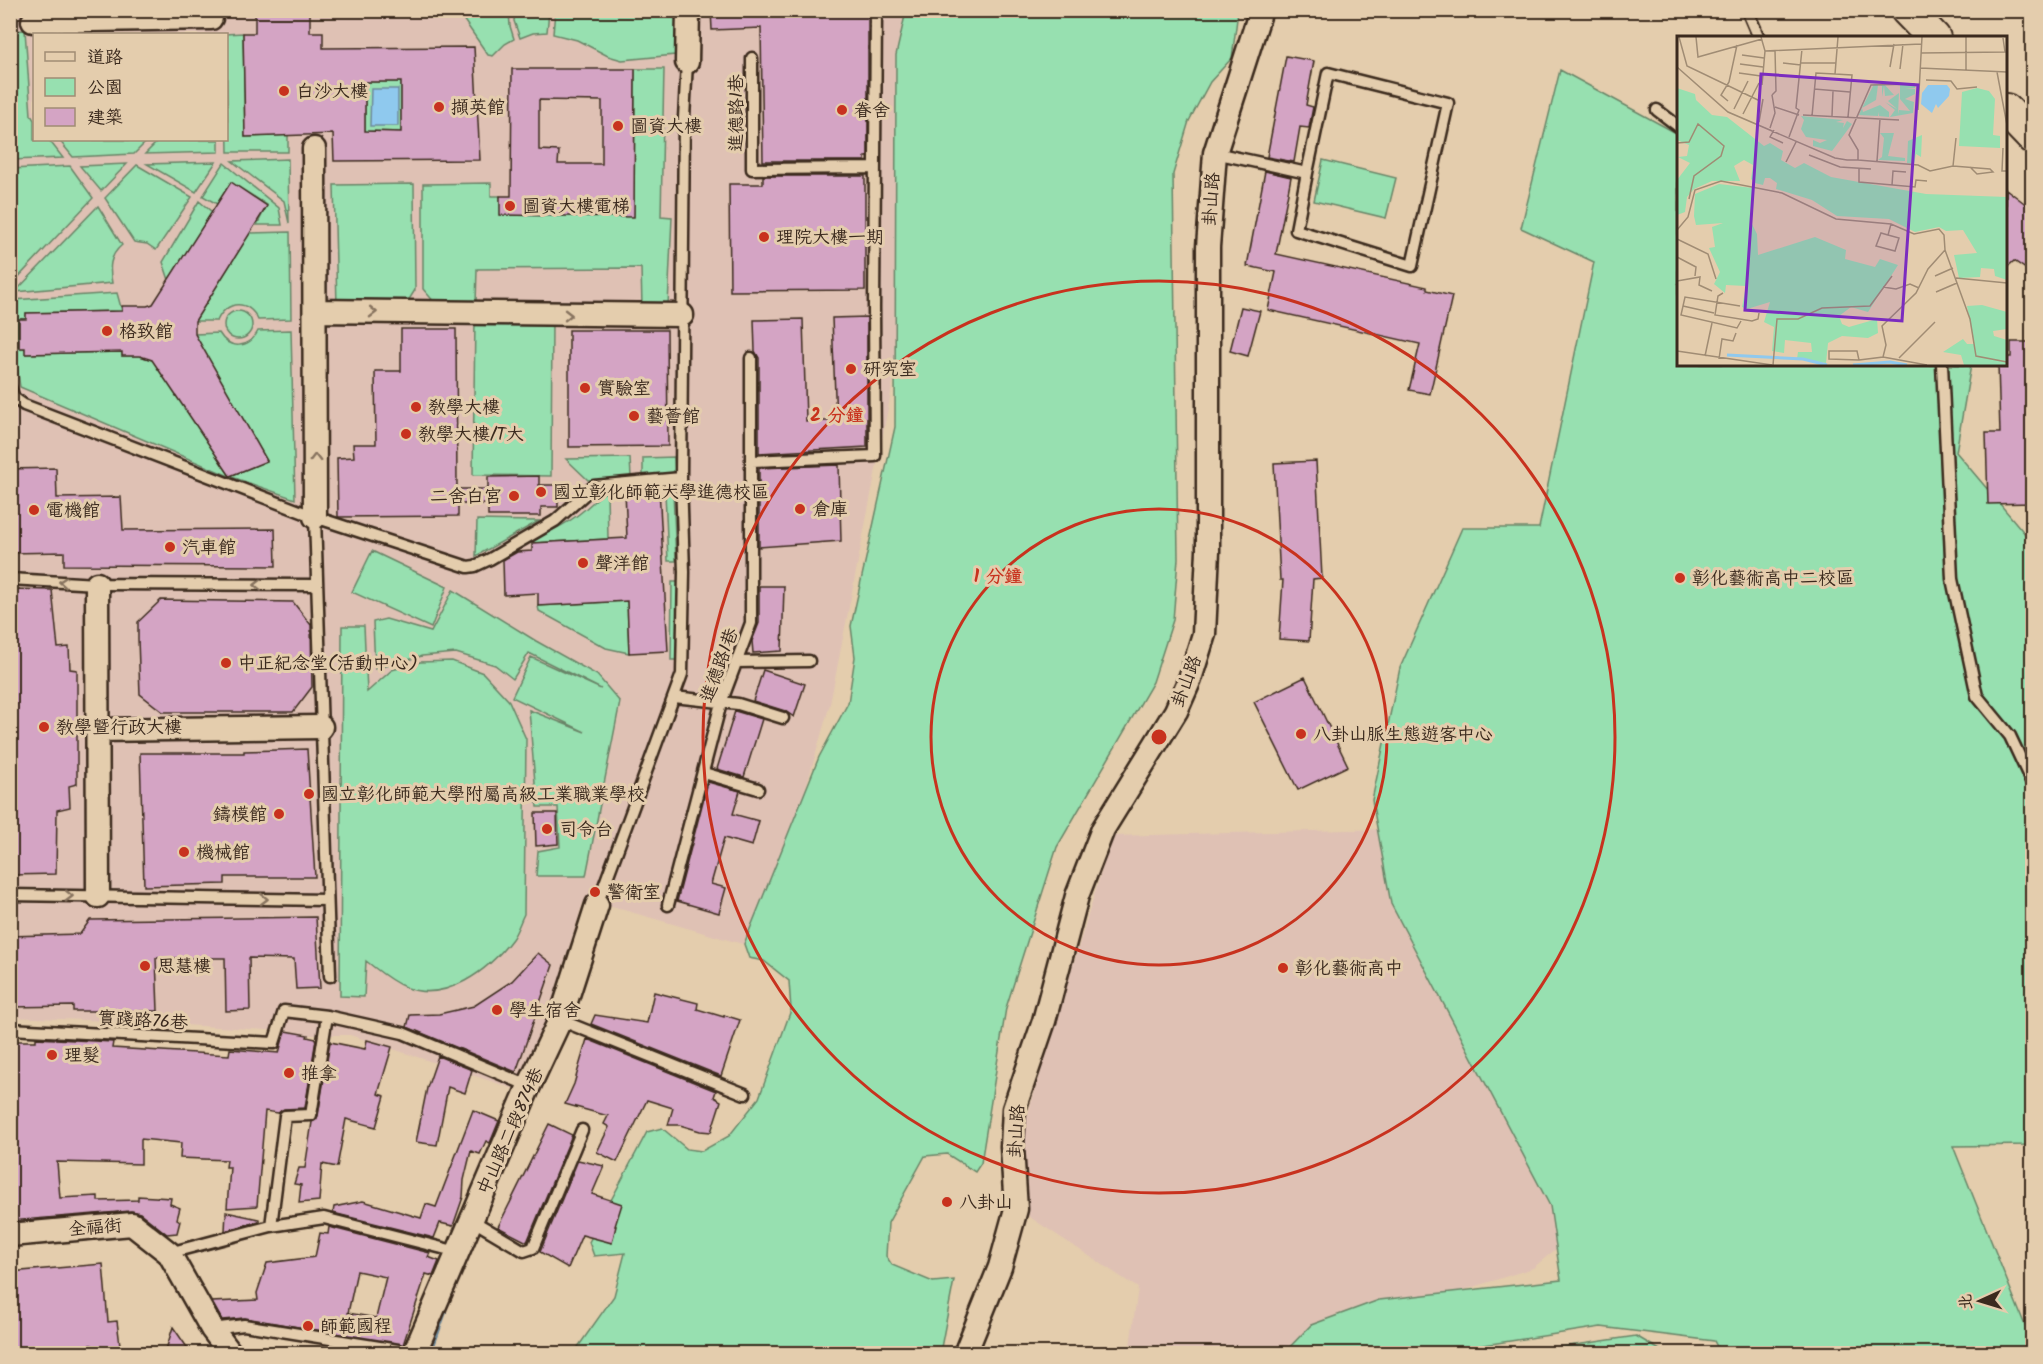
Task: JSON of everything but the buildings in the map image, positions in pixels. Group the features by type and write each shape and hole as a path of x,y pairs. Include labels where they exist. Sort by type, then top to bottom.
{"street":[{"path":"687,62 688,10"},
{"name":"卦山路","path":"965,1353 1000,1267 1016,1209 1012,1147 1014,1109 1044,1021 1077,897 1103,829 1176,711 1190,679 1204,634 1208,552 1208,247 1215,153 1261,10"},
{"path":"1907,10 1932,36"},
{"path":"33,21 211,18"},
{"path":"2007,111 2032,137"},
{"path":"314,149 315,517"},
{"path":"315,311 682,315"},
{"path":"97,584 98,896"},
{"path":"97,730 321,727"},
{"name":"中山路二段874巷","path":"406,1352 474,1222 529,1086 560,1020 597,905"},
{"name":"全福街","path":"10,1235 132,1224 169,1253"},
{"path":"169,1253 212,1329 231,1353"}],"lane":[{"path":"752,461 875,456 876,10"},
{"path":"1747,10 1759,36"},
{"name":"進德路1巷","path":"752,58 752,169 874,168"},
{"path":"597,905 682,674 684,572 681,478 682,315 684,118 687,62"},
{"path":"1328,73 1448,103 1412,266 1296,230 1307,173 1328,73"},
{"path":"1658,110 1677,125"},
{"path":"1215,153 1307,173"},
{"name":"進德路1巷","path":"668,905 721,703 752,623 751,358"},
{"path":"1942,366 1952,579 1977,696 2010,736 2032,783"},
{"path":"10,387 14,398 24,405 315,517 468,567 475,566 555,521 588,488 681,478"},
{"path":"315,517 330,976"},
{"path":"10,579 97,584 316,585"},
{"path":"736,662 809,661"},
{"path":"674,697 738,704 783,718"},
{"path":"704,772 758,789"},
{"path":"10,895 327,900"},
{"name":"實踐路76巷","path":"10,1029 274,1043 284,1011 327,1016"},
{"path":"271,1226 285,1116 310,1115 327,1016 403,1033 529,1086"},
{"path":"560,1020 745,1094"},
{"path":"474,1222 524,1251 533,1248 582,1130"},
{"path":"169,1253 271,1226 324,1218 459,1252"},
{"path":"212,1329 244,1324 406,1352"},
{"path":"77,1353 91,1352"}],"shaded area":[{"name":"國立彰化師範大學進德校區","path":"11,11 923,11 893,383 830,704 760,949 617,908 583,903 524,1092 350,1035 308,1035 283,1031 11,1017"},
{"name":"彰化藝術高中","path":"1464,827 1561,1200 1557,1248 1533,1268 1282,1348 1277,1353 1129,1353 1138,1288 1025,1214 1018,1146 1112,836"}],"green space":[{"path":"461,11 509,11 514,39 493,56 488,55 461,16"},
{"path":"515,11 549,11 547,32 533,33 520,38 514,21"},
{"path":"555,11 680,11 675,55 622,60 608,56 577,40 553,34"},
{"path":"906,11 1238,11 1232,58 1210,82 1189,121 1173,174 1178,559 1173,620 1153,682 1057,847 1006,1008 981,1163 975,1172 947,1154 925,1156 888,1223 886,1256 892,1265 933,1282 954,1280 940,1353 573,1354 614,1296 625,1253 594,1256 589,1242 647,1132 662,1128 687,1149 702,1151 729,1136 759,1098 791,1010 789,981 764,961 749,958 744,944 819,757 848,703 855,657 851,626 895,427 896,55"},
{"path":"25,30 33,141 50,141 63,158 11,160 11,31"},
{"path":"243,33 245,137 288,135 288,152 228,152 228,34"},
{"path":"635,69 664,69 661,216 672,217 668,306 642,306 641,268 477,269 476,304 436,304 423,289 423,184 491,183 491,196 500,196 501,215 634,216"},
{"path":"1560,70 1677,133 1677,366 1971,366 1956,452 2032,542 2032,1145 1953,1146 2032,1343 2030,1354 1721,1354 1714,1341 1601,1327 1432,1353 1283,1354 1311,1325 1379,1300 1561,1280 1550,1206 1391,904 1372,800 1400,668 1462,528 1539,528 1594,262 1521,228"},
{"path":"365,82 401,82 401,132 365,131"},
{"path":"60,141 147,141 134,154 73,157"},
{"path":"158,141 219,141 219,152 145,154"},
{"path":"288,159 289,223 284,201 232,161"},
{"path":"1323,160 1396,178 1386,218 1314,201"},
{"path":"216,162 196,192 147,164"},
{"path":"224,163 279,208 282,225 257,225 267,205 231,182 217,204 203,196"},
{"path":"127,164 101,191 80,166"},
{"path":"137,165 192,197 156,250 147,244 134,242 105,198"},
{"path":"70,166 93,198 11,285 11,169"},
{"path":"414,184 415,290 410,298 401,305 337,306 334,185"},
{"path":"199,201 212,212 169,280 163,262"},
{"path":"98,206 122,245 115,253 111,263 112,283 15,292"},
{"path":"290,232 291,319 258,320 249,308 238,305 226,309 217,321 195,321 250,233"},
{"path":"117,293 122,311 26,313 26,319 19,319 19,348 25,348 26,354 122,352 122,356 140,356 155,361 230,476 267,461 195,334 219,333 223,339 233,345 239,345 250,341 258,331 291,330 295,499 229,476 20,387 12,300"},
{"path":"238,311 248,315 252,325 248,335 238,339 228,335 224,325 228,315"},
{"path":"475,319 552,320 551,476 473,475"},
{"path":"674,457 675,471 666,476 643,476 643,458"},
{"path":"630,458 631,477 588,480 566,459"},
{"path":"607,491 608,539 531,543 532,536 564,524"},
{"path":"673,491 676,561 668,561 665,492"},
{"path":"477,520 539,521 476,556"},
{"path":"372,551 447,587 431,628 352,592"},
{"path":"672,582 678,582 677,660 671,660"},
{"path":"453,590 597,675 620,702 586,876 536,876 538,851 560,847 558,807 537,807 529,710 585,732 512,697 531,657 601,689 529,653 513,679 495,665 456,653 422,656 375,669 373,622 386,619 431,632"},
{"path":"627,601 629,653 606,648 539,611 538,606"},
{"path":"342,626 364,626 367,692 392,670 420,662 452,661 483,673 509,701 526,739 524,914 512,939 491,962 465,981 450,987 435,991 420,991 405,987 389,979 366,961 364,997 340,996"},
{"path":"1636,1336 1665,1353 1521,1353"}],"water":[{"path":"371,89 398,89 398,126 370,126"}],"waterway":[{"path":"429,1354 444,1312"}],"place":[{"name":"白沙大樓","path":"284,91"},
{"name":"擷英館","path":"439,107"},
{"name":"眷舍","path":"842,110"},
{"name":"圖資大樓","path":"618,126"},
{"name":"圖資大樓電梯","path":"510,206"},
{"name":"理院大樓一期","path":"764,237"},
{"name":"格致館","path":"107,331"},
{"name":"研究室","path":"851,369"},
{"name":"實驗室","path":"585,388"},
{"name":"教學大樓","path":"416,407"},
{"name":"藝薈館","path":"634,416"},
{"name":"教學大樓/T大","path":"406,434"},
{"name":"國立彰化師範大學進德校區","path":"541,492"},
{"name":"二舍白宮","path":"514,496"},
{"name":"倉庫","path":"800,509"},
{"name":"電機館","path":"34,510"},
{"name":"汽車館","path":"170,547"},
{"name":"聲洋館","path":"583,563"},
{"name":"彰化藝術高中二校區","path":"1680,578"},
{"name":"中正紀念堂(活動中心)","path":"226,663"},
{"name":"教學暨行政大樓","path":"44,727"},
{"name":"八卦山脈生態遊客中心","path":"1301,734"},
{"name":"國立彰化師範大學附屬高級工業職業學校","path":"309,794"},
{"name":"鑄模館","path":"279,814"},
{"name":"司令台","path":"547,829"},
{"name":"機械館","path":"184,852"},
{"name":"警衛室","path":"595,892"},
{"name":"思慧樓","path":"145,966"},
{"name":"彰化藝術高中","path":"1283,968"},
{"name":"學生宿舍","path":"497,1010"},
{"name":"理髮","path":"52,1055"},
{"name":"推拿","path":"289,1073"},
{"name":"八卦山","path":"947,1202"},
{"name":"師範國程","path":"308,1326"}]}
